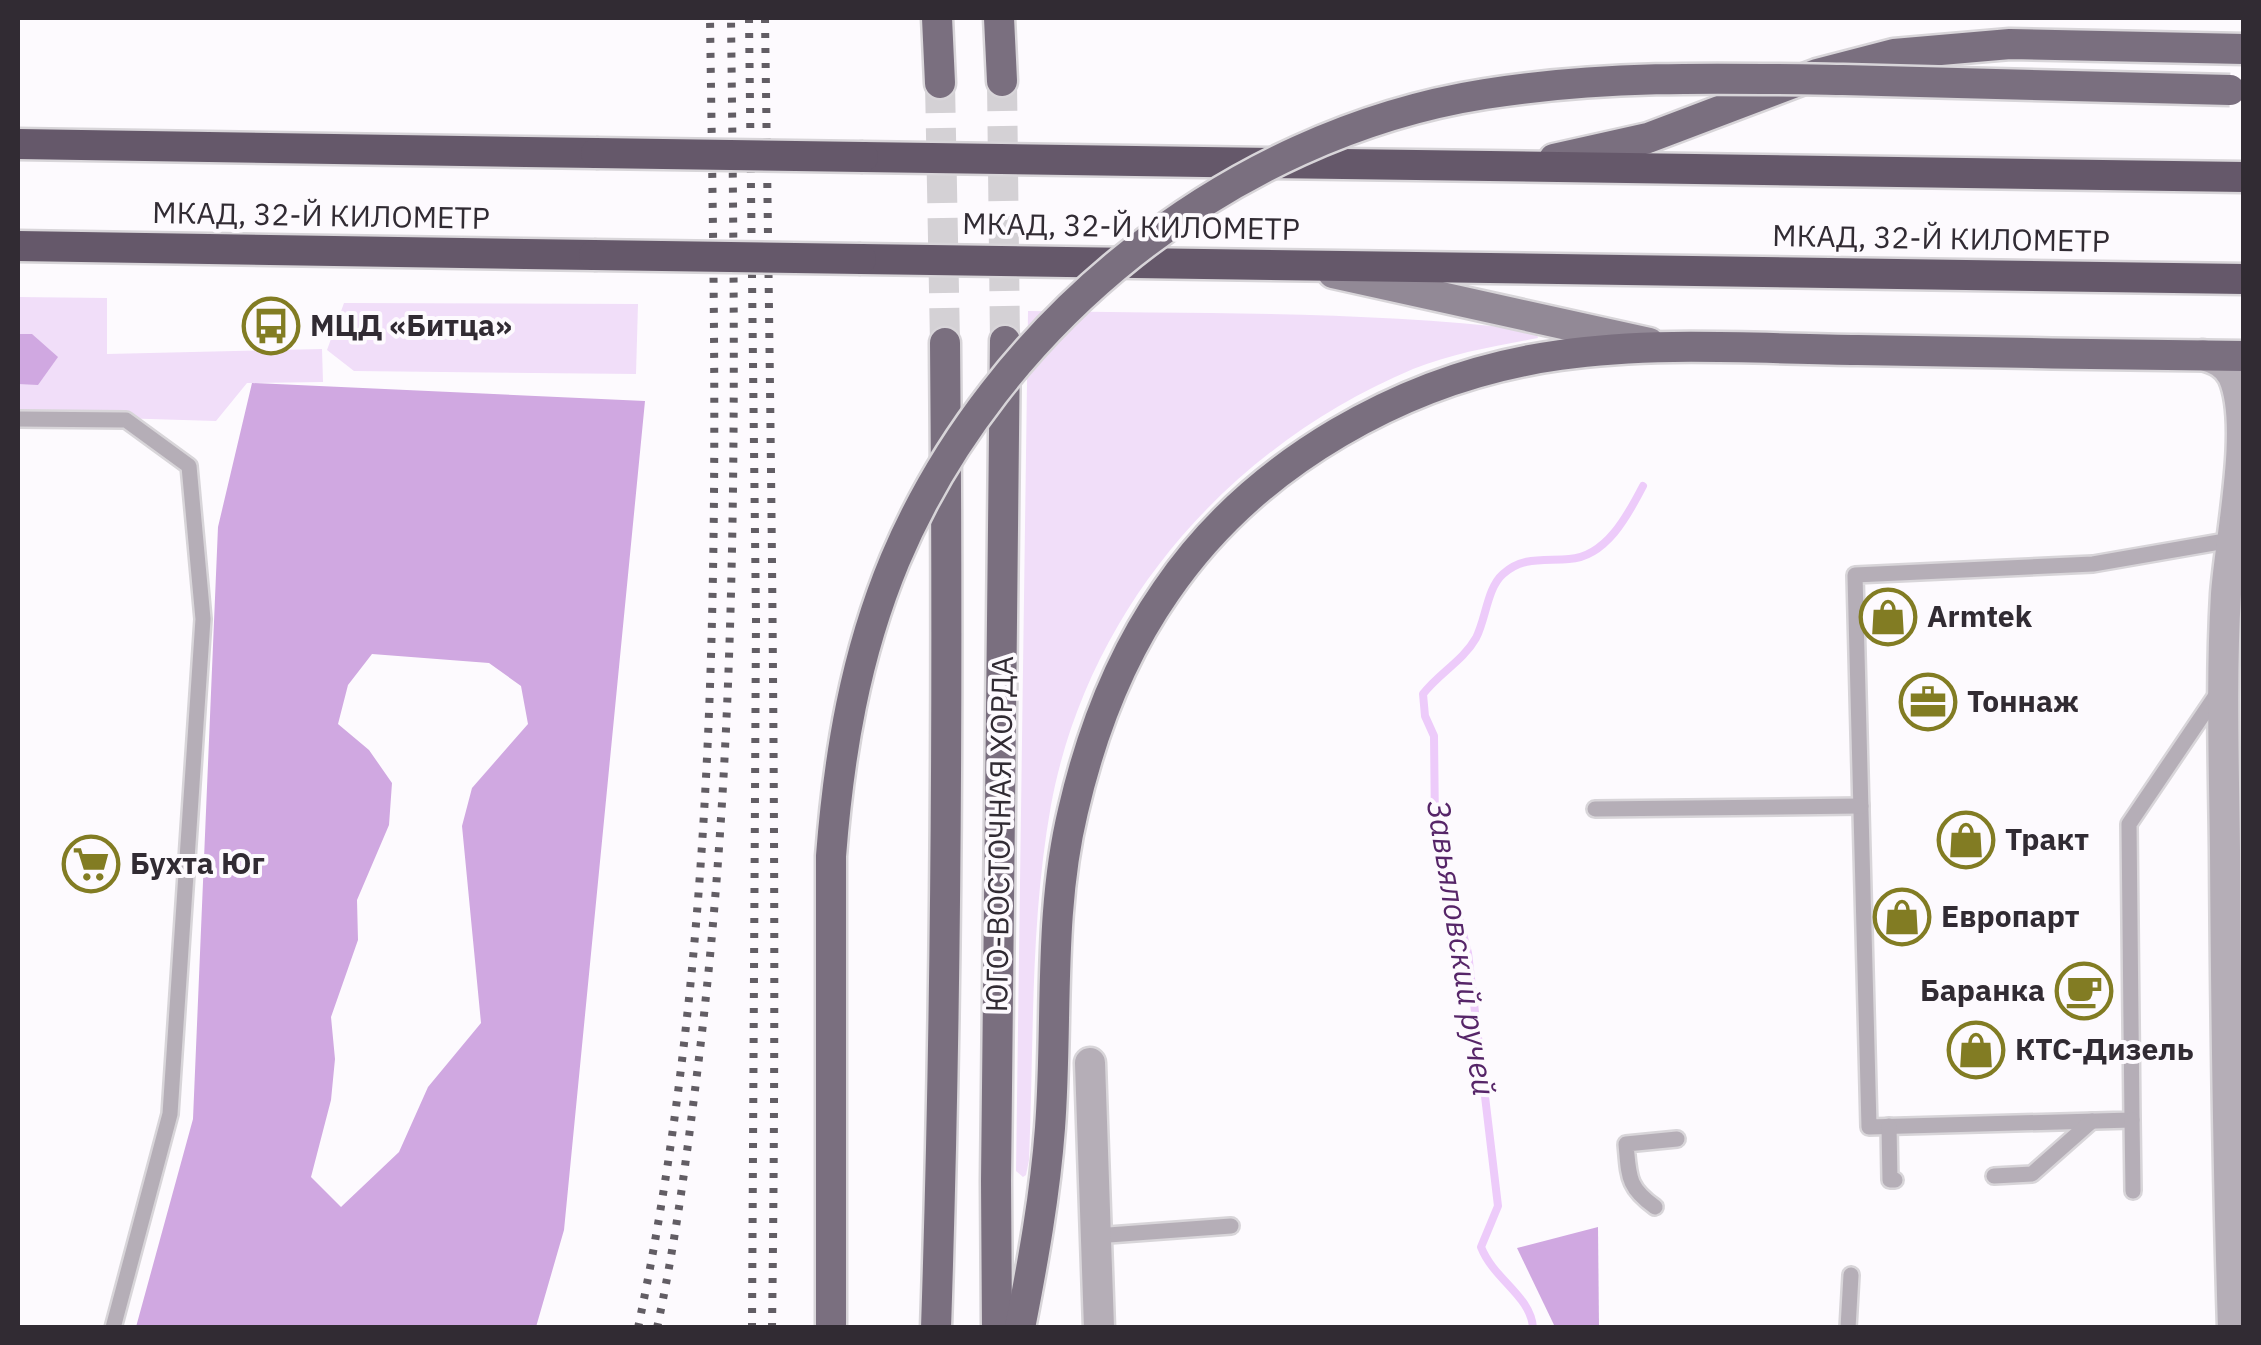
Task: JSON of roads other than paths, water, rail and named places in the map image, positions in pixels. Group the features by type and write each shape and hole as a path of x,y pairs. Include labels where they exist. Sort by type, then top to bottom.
{"highway":[{"path":"18,144 2244,176"},
{"name":"МКАД, 32-Й КИЛОМЕТР","path":"27,248 2244,279"}],"main road":[{"path":"938,18 940,83"},
{"path":"998,18 1002,81"},
{"path":"1503,168 1586,154 1648,138 1817,74 1894,54 2010,44 2244,49"},
{"path":"831,1328 831,856 837,784 855,677 894,562 939,473 974,418 1013,369 1093,289 1172,224 1293,152 1388,115 1482,94 1625,79 1694,78 2237,90"},
{"name":"ЮГО-ВОСТОЧНАЯ ХОРДА","path":"997,1328 1005,341"},
{"name":"ЮГО-ВОСТОЧНАЯ ХОРДА","path":"936,1328 944,1094 945,342"},
{"path":"1020,1328 1038,1234 1050,1126 1058,917 1071,818 1084,766 1118,674 1167,589 1242,504 1279,473 1364,418 1431,387 1483,370 1561,354 1669,347 2244,356"}],"street":[{"path":"1291,263 1669,347"},
{"path":"2203,356 2220,360 2234,377 2242,441 2231,540 2224,683 2234,1003 2234,1328"},
{"path":"1090,1063 1098,1328"}],"lane":[{"path":"18,419 126,420 189,466 203,619 170,1114 113,1328"},
{"path":"2132,1120 1869,1127 1854,575 2093,564 2231,540"},
{"path":"2133,1191 2128,824 2224,683"},
{"path":"1595,809 1861,806"},
{"path":"1994,1176 2032,1174 2092,1121"},
{"path":"1927,1125 1928,1143"},
{"path":"1953,1125 1953,1142"},
{"path":"1889,1126 1890,1180 1895,1180"},
{"path":"1654,1206 1630,1182 1626,1144 1677,1139"},
{"path":"1095,1236 1231,1226"},
{"path":"1848,1328 1851,1275"}],"waterway":[{"name":"Завьяловский ручей","path":"1533,1328 1526,1306 1494,1269 1481,1247 1498,1206 1468,953 1435,825 1434,736 1425,716 1423,694 1471,646 1493,587 1503,574 1526,562 1569,559 1594,551 1614,533 1643,486"}],"tunnel":[{"path":"1002,81 1005,341"},
{"path":"940,83 945,343"}],"railway":[{"path":"638,1328 667,1166 688,1003 702,840 714,511 710,18"},
{"path":"657,1328 698,1066 722,805 734,412 731,18"},
{"path":"749,18 756,619 752,1328"},
{"path":"765,18 774,836 772,1328"}],"place":[{"name":"МЦД «Битца»","path":"271,326"},
{"name":"Armtek","path":"1888,617"},
{"name":"Тоннаж","path":"1928,702"},
{"name":"Тракт","path":"1966,840"},
{"name":"Бухта Юг","path":"91,864"},
{"name":"Европарт","path":"1902,917"},
{"name":"Баранка","path":"2084,991"},
{"name":"КТС-Дизель","path":"1976,1050"}]}
